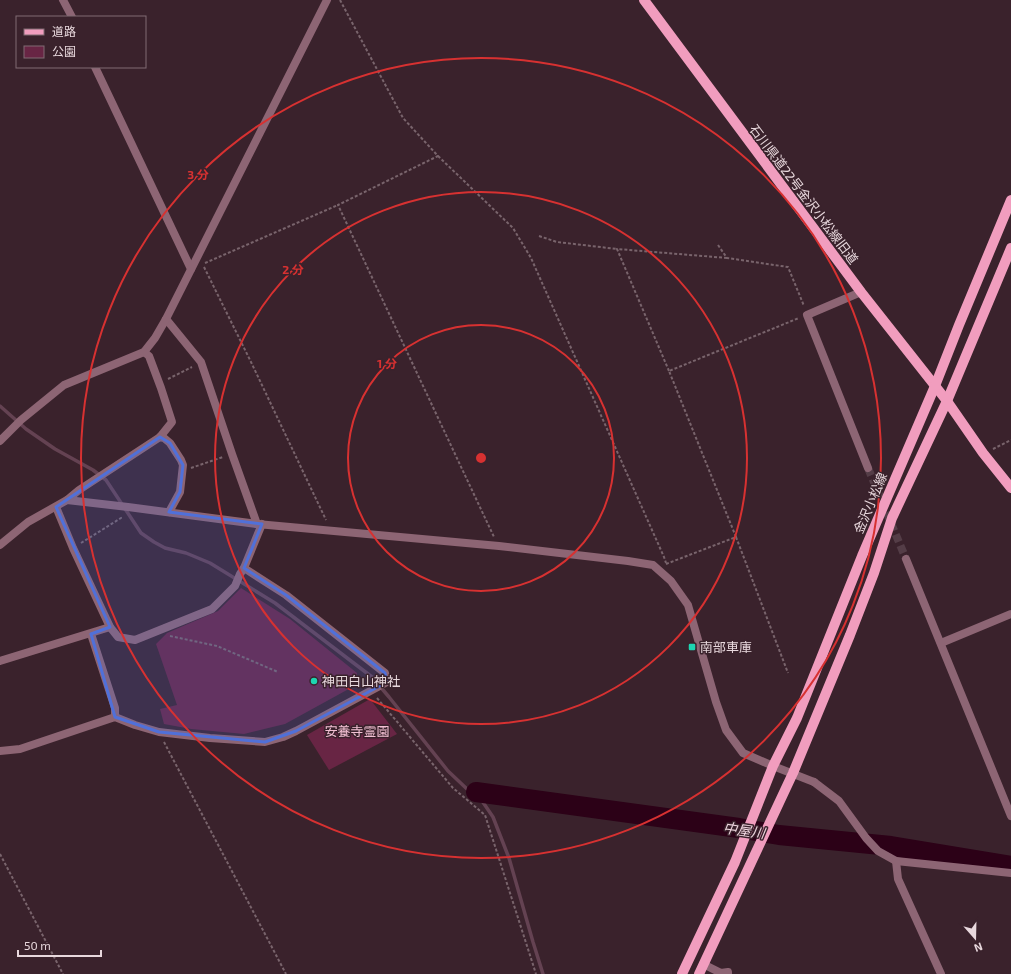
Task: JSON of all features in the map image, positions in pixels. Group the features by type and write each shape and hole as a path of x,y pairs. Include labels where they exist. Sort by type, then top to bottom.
{"main road":[{"name":"石川県道22号金沢小松線旧道","path":"644,0 862,292 947,401 983,453 1011,488"},
{"name":"金沢小松線","path":"682,974 735,862 774,766 797,718 862,556 935,386 1011,200"},
{"name":"金沢小松線","path":"699,974 793,774 853,628 874,573 892,518 947,401 1011,248"}],"street":[{"path":"64,0 72,16"},
{"path":"0,441 21,420 64,385 144,352 155,338 327,0"},
{"path":"95,68 191,269"},
{"path":"862,292 808,315 868,468"},
{"path":"56,506 73,548 110,627 118,637 135,640 212,608 235,586 259,524 232,454 201,362 166,319"},
{"path":"0,545 28,522 67,500 96,478 160,437 172,422 149,356 144,352"},
{"path":"160,437 164,438 170,443 183,465 180,492 169,512"},
{"path":"67,500 259,524 499,546 628,560 653,565 671,581 688,605 716,702 726,730 743,753 814,782 838,801 866,838 878,851 896,861 1011,873"},
{"path":"906,559 1011,816"},
{"path":"0,751 20,748 115,717 159,732 264,742 296,732 387,682 385,673 286,595 242,571"},
{"path":"941,642 1011,614"},
{"path":"0,661 110,627"},
{"path":"91,634 115,708 115,717"},
{"path":"896,861 898,879 941,974"},
{"path":"703,964 721,973 728,972 728,974"}],"path":[{"path":"340,0 403,118 438,156 513,228 531,258 664,557 671,581"},
{"path":"331,530 251,362 202,264 338,205 438,156"},
{"path":"338,205 499,546"},
{"path":"539,236 557,242 618,249 727,258 788,267 808,315 669,371"},
{"path":"718,245 727,258"},
{"path":"618,249 736,537 788,673"},
{"path":"160,384 201,362"},
{"path":"983,453 1011,440"},
{"path":"183,471 232,454"},
{"path":"73,548 121,518 117,506"},
{"path":"666,564 736,537"},
{"path":"153,633 217,646 278,672"},
{"path":"371,691 453,788 485,815 536,974"},
{"path":"159,732 286,974"},
{"path":"0,854 63,974"}],"highlighted area":[{"path":"160,437 170,443 183,465 180,492 169,512 262,524 244,568 286,595 385,673 387,682 296,731 265,742 159,732 115,717 91,634 110,627 56,507"}],"green space":[{"path":"241,588 290,619 357,673 356,685 285,724 244,734 191,729 164,724 160,709 177,705 156,644 167,633 218,611"},
{"name":"安養寺霊園","path":"370,699 397,734 329,770 307,735"}],"waterway":[{"path":"0,406 26,429 55,449 93,470 106,480 141,533 165,548 186,553 210,563 275,603 372,677 448,771 467,789 476,792 493,817 509,858 543,974"},
{"name":"中屋川","path":"476,792 739,828 779,835 891,846 1011,866"}],"tunnel":[{"path":"868,468 906,559"}],"place":[{"name":"南部車庫","path":"692,647"},
{"name":"神田白山神社","path":"314,681"}]}
